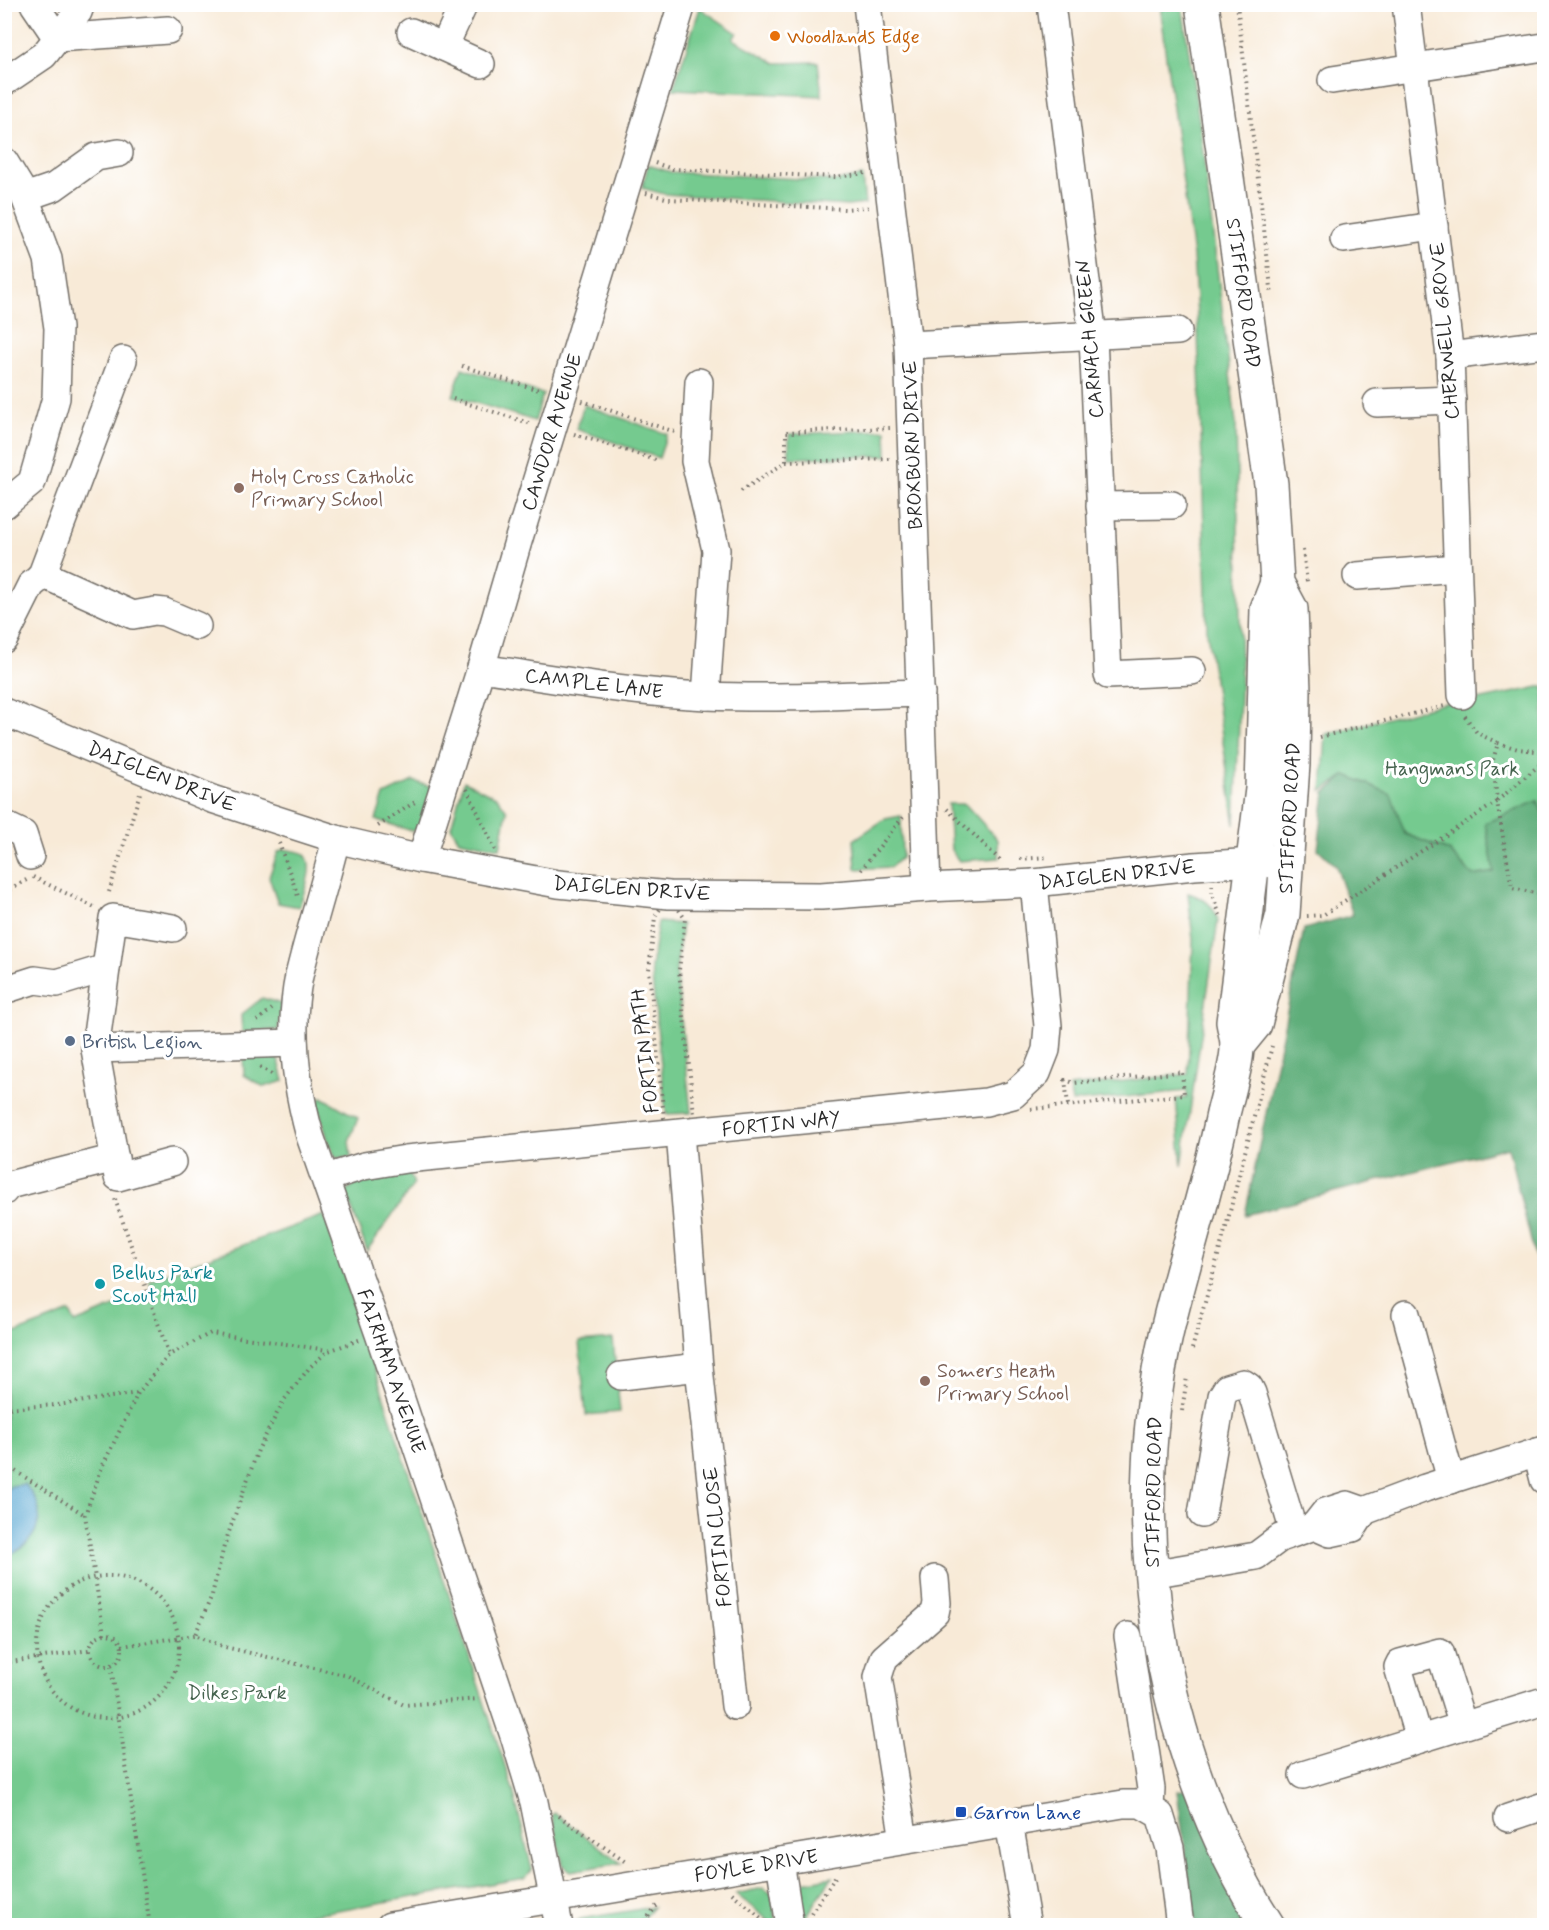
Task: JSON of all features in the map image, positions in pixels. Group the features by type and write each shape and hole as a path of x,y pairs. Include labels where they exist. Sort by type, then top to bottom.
{"main road":[{"name":"STIFFORD ROAD","path":"1202,4 1271,484 1277,583 1290,609 1294,691 1293,764 1283,914 1255,1024 1237,1046"},
{"name":"STIFFORD ROAD","path":"1268,1926 1236,1869 1213,1821 1192,1766 1175,1710 1154,1611 1151,1574 1150,1463 1160,1366 1170,1315 1215,1150 1237,1046 1233,1022 1262,789 1267,609 1277,583"}],"street":[{"path":"34,4 57,38"},
{"path":"4,82 44,55 78,12 81,4"},
{"path":"444,47 464,4"},
{"name":"CAWDOR AVENUE","path":"421,859 454,782 481,668 522,527 682,4"},
{"name":"BROXBURN DRIVE","path":"867,4 908,345 927,888"},
{"name":"CARNACH GREEN","path":"1051,4 1093,337 1108,675 1192,671"},
{"name":"CHERWELL GROVE","path":"1406,4 1450,356 1460,699"},
{"path":"57,38 168,30"},
{"path":"411,32 481,64"},
{"path":"1332,80 1545,47"},
{"path":"25,197 54,187 96,157 118,153"},
{"path":"4,161 25,197 48,259 58,328 56,398 32,482 4,505"},
{"path":"1344,238 1434,226"},
{"path":"908,345 1178,331"},
{"path":"1450,356 1545,344"},
{"path":"4,639 31,585 41,577 123,360"},
{"path":"699,382 694,461 716,550 706,696"},
{"path":"1377,403 1452,400"},
{"path":"1100,506 1172,505"},
{"path":"1357,576 1457,568"},
{"path":"41,577 49,577 133,615 155,611 164,612 197,626"},
{"name":"CAMPLE LANE","path":"481,668 606,687 706,696 814,697 921,693"},
{"name":"DAIGLEN DRIVE","path":"4,712 212,799 336,839 421,859 558,884 669,895 822,896 1034,883 1253,862 1287,865"},
{"path":"4,825 23,834 31,866"},
{"name":"FAIRHAM AVENUE","path":"336,839 299,978 294,1043 302,1105 310,1136 500,1692 534,1802 559,1926"},
{"name":"FORTIN WAY","path":"326,1178 364,1166 406,1159 986,1102 1012,1095 1037,1074 1046,1050 1048,1026 1034,883"},
{"path":"172,1163 118,1177 108,1160 95,1049 114,918 173,929"},
{"path":"4,990 35,980 57,983 106,968"},
{"path":"95,1049 294,1043"},
{"name":"FORTIN CLOSE","path":"680,1133 699,1368 735,1706"},
{"path":"4,1191 9,1185 108,1160"},
{"path":"1406,1314 1451,1480"},
{"path":"621,1376 699,1368"},
{"path":"1202,1514 1222,1396 1227,1388 1243,1383 1252,1393 1304,1529"},
{"path":"1151,1574 1256,1556 1280,1538 1304,1529 1325,1512 1347,1505 1364,1511 1451,1480 1543,1468"},
{"path":"904,1840 878,1677 884,1658 935,1613 938,1603 935,1579"},
{"path":"1128,1636 1151,1789 1150,1808 1160,1815 1170,1848 1180,1926"},
{"path":"1419,1739 1398,1667 1400,1663 1440,1652 1463,1725"},
{"path":"1303,1775 1545,1701"},
{"name":"FOYLE DRIVE","path":"390,1926 1123,1804 1141,1804 1150,1808"},
{"path":"1508,1818 1545,1806"},
{"path":"1009,1823 1027,1926"},
{"path":"780,1861 799,1921"}],"path":[{"path":"646,160 672,169 836,177 866,173"},
{"path":"637,190 669,199 845,209 871,207"},
{"path":"462,366 542,391"},
{"path":"453,399 533,424"},
{"path":"579,400 670,431 696,435"},
{"path":"786,462 786,432 895,428"},
{"path":"570,433 659,461"},
{"path":"741,491 786,462 896,459"},
{"path":"1320,737 1460,699 1468,722 1478,733 1498,743 1518,749 1545,752"},
{"path":"1498,743 1493,760 1497,802 1512,888 1545,895"},
{"path":"1298,916 1323,915 1497,802 1545,761"},
{"path":"375,828 454,782 495,851"},
{"path":"109,892 140,793"},
{"path":"945,807 1000,860"},
{"path":"859,873 905,814"},
{"path":"278,842 300,903"},
{"path":"31,866 96,909"},
{"path":"1212,894 1222,924"},
{"name":"FORTIN PATH","path":"669,895 685,919 679,970 694,1114 680,1133 663,1118 649,970 656,917 669,895"},
{"path":"250,1026 276,1006"},
{"path":"1189,1360 1226,1227 1274,1038"},
{"path":"1012,1095 1020,1110 1184,1095 1182,1072 1074,1083 1065,1080 1068,1105"},
{"path":"108,1160 169,1355"},
{"path":"104,1634 97,1577 85,1515 102,1467 138,1393 169,1355 211,1333 328,1350 379,1334"},
{"path":"195,1635 212,1595 224,1546 258,1450 284,1400 310,1367 328,1350"},
{"path":"1181,1417 1188,1372"},
{"path":"4,1408 58,1405 138,1393"},
{"path":"4,1467 12,1469 85,1515"},
{"path":"97,1577 126,1579 152,1592 171,1615 178,1638 178,1659 167,1686 158,1698 146,1707 119,1718 89,1716 63,1702 45,1679 38,1659 38,1636 48,1609 69,1588 97,1577"},
{"path":"4,1664 88,1650 95,1638 104,1634 115,1636 122,1646 120,1660 111,1666 100,1666 88,1650"},
{"path":"122,1646 195,1635 225,1647 348,1676 404,1705 474,1701 500,1692"},
{"path":"111,1666 150,1926"},
{"path":"556,1813 629,1866"},
{"path":"799,1921 839,1871"},
{"path":"729,1890 770,1926"},
{"path":"641,1926 660,1902"}],"green space":[{"path":"1159,5 1182,5 1199,120 1236,423 1241,672 1235,825 1207,632 1198,330 1193,256"},
{"path":"700,8 737,33 733,39 776,63 818,62 822,96 673,89"},
{"path":"648,165 671,172 837,181 862,176 865,204 848,206 664,194 642,188"},
{"path":"462,368 543,394 535,421 453,396"},
{"path":"584,405 667,434 659,458 576,429"},
{"path":"886,430 887,456 789,458 789,434"},
{"name":"Hangmans Park","path":"1544,686 1544,816 1538,801 1494,872 1473,876 1449,851 1405,834 1390,794 1346,775 1322,791 1326,734 1449,702 1473,701"},
{"path":"1346,775 1391,794 1405,834 1449,851 1473,876 1494,872 1485,823 1537,801 1544,816 1544,1294 1508,1147 1245,1215 1304,929 1353,915 1336,866 1318,849 1325,793"},
{"path":"413,781 435,788 424,826 412,831 376,820 384,795"},
{"path":"464,781 498,798 507,811 500,848 459,840 451,827"},
{"path":"948,804 965,804 998,840 999,858 959,861 951,850"},
{"path":"901,816 902,857 891,867 856,869 854,840 885,819"},
{"path":"283,849 302,853 307,857 309,863 308,878 299,907 278,903 269,877 278,852"},
{"path":"1188,893 1207,902 1218,920 1182,1166 1176,1099 1187,1098 1187,1091 1072,1102 1069,1087 1188,1074 1193,940"},
{"path":"658,922 682,924 676,970 691,1113 666,1114 651,968"},
{"path":"262,998 282,1004 278,1030 242,1032 241,1015"},
{"path":"271,1054 279,1061 284,1081 264,1087 244,1075 243,1055"},
{"path":"322,1097 358,1118 349,1141 351,1157 336,1158 329,1144 317,1103"},
{"path":"409,1172 414,1184 367,1251 346,1192 359,1180"},
{"name":"Dilkes Park","path":"324,1215 513,1790 532,1870 525,1878 250,1925 5,1926 5,1337 70,1312 75,1323 153,1291 149,1280"},
{"path":"613,1339 620,1412 586,1415 579,1342"},
{"path":"1188,1789 1255,1925 1195,1925 1177,1791"},
{"path":"554,1813 621,1863 571,1871 563,1865 552,1815"},
{"path":"832,1877 803,1922 797,1890 803,1882"},
{"path":"763,1888 772,1894 777,1925 774,1925 736,1894"},
{"path":"653,1907 638,1925 572,1925 580,1919"}],"water":[{"path":"25,1484 38,1505 36,1530 27,1543 5,1556 5,1492 11,1486"}],"place":[{"name":"Woodlands Edge","path":"775,36"},
{"name":"Holy Cross Catholic Primary School","path":"239,488"},
{"name":"British Legion","path":"70,1041"},
{"name":"Belhus Park Scout Hall","path":"100,1284"},
{"name":"Somers Heath Primary School","path":"925,1381"},
{"name":"Garron Lane","path":"961,1812"}]}
